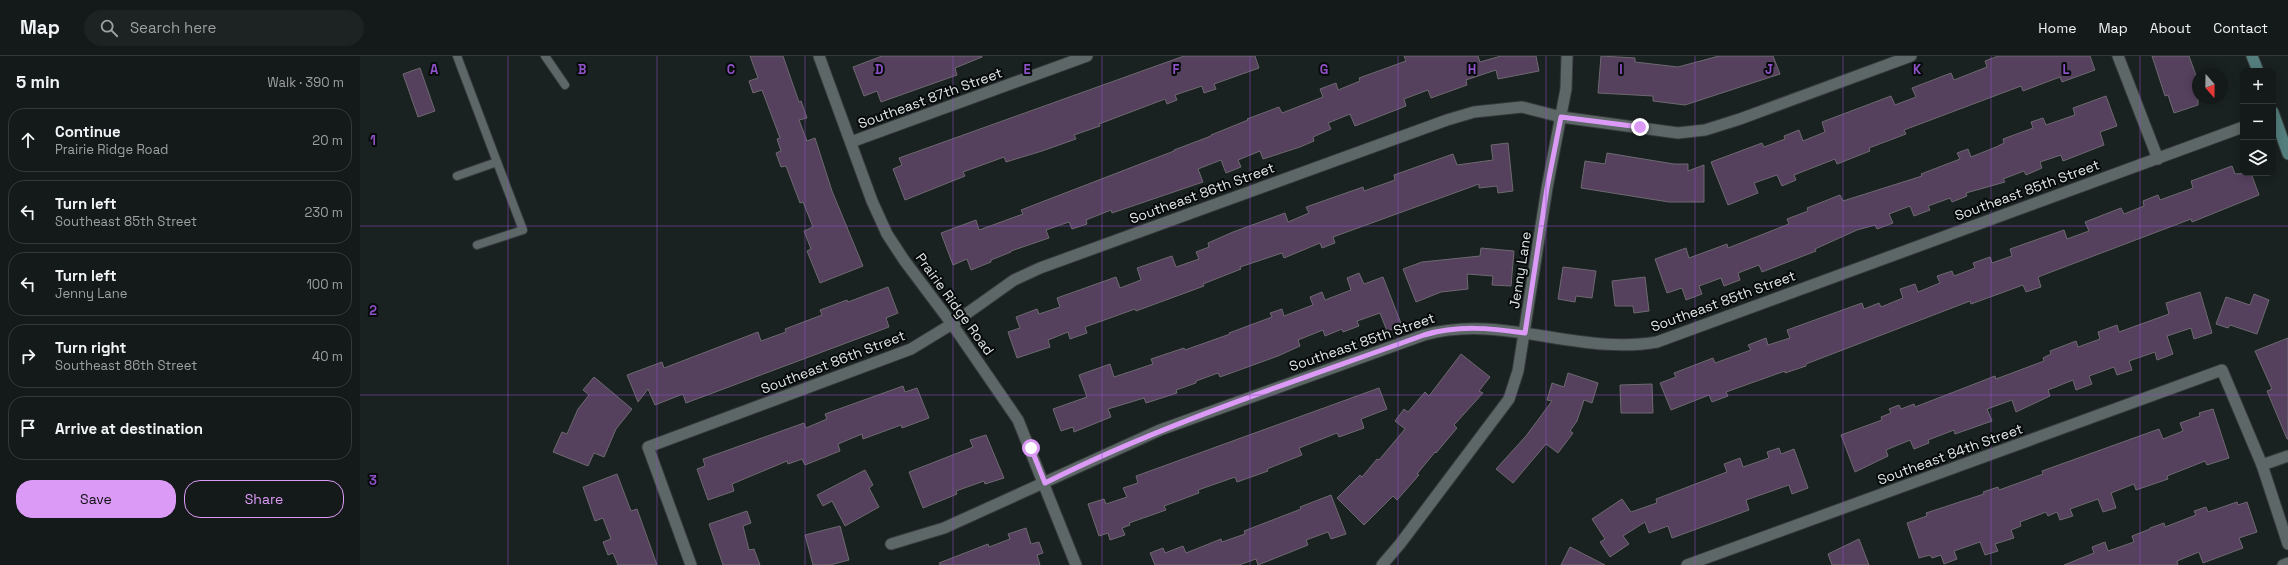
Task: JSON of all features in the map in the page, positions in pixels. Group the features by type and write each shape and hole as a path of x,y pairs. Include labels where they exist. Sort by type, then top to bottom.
{"main road":[{"path":"2252,56 2257,68"},
{"path":"2276,123 2288,154"}],"street":[{"name":"Prairie Ridge Road","path":"819,56 872,201 887,234 904,260 952,324 1018,420 1045,483 1076,565"},
{"name":"Southeast 87th Street","path":"851,142 1087,56"},
{"name":"Jenny Lane","path":"1382,565 1400,544 1509,399 1518,371 1525,333 1547,188 1566,89 1567,56"},
{"name":"Southeast 86th Street","path":"691,565 648,447 911,349 952,324 1014,280 1040,268 1447,120 1474,112 1522,107 1561,117 1678,133 1693,132 1740,119 1911,56"},
{"path":"2118,56 2158,159"},
{"name":"Southeast 85th Street","path":"891,544 944,528 1045,483 1082,464 1160,430 1424,335 1443,330 1490,328 1615,346 1657,342 2240,128"},
{"name":"Southeast 84th Street","path":"1687,565 2222,370 2262,465"},
{"path":"2288,456 2262,465 2288,544"},
{"path":"2283,565 2288,563"}],"lane":[{"path":"457,56 523,230 481,245 477,245"},
{"path":"545,56 565,85"},
{"path":"457,176 497,162"}],"building":[{"path":"750,56 783,56 799,102 801,101 807,118 799,120 807,141 815,138 832,191 863,266 820,283 807,251 811,249 804,231 813,227 803,202 800,203 786,166 781,167 776,153 781,151 777,139 780,138 762,90 753,93 749,81 758,78"},
{"path":"882,56 982,57 955,68 957,75 881,102 877,91 864,96 853,67"},
{"path":"1184,56 1255,56 1259,68 1214,84 1216,89 1204,93 1202,86 1175,95 1177,100 1167,104 1165,99 1099,124 1100,126 1074,135 1076,139 1042,151 1006,162 1004,157 963,172 965,176 905,200 893,169 902,165 899,158"},
{"path":"1404,56 1478,56 1480,62 1501,56 1536,56 1539,71 1498,79 1496,70 1466,80 1467,85 1431,98 1428,90 1404,99 1406,106 1355,126 1350,114 1328,123 1331,129 1313,137 1314,141 1300,147 1263,159 1260,151 1238,160 1241,167 1226,173 1221,160 1198,169 1203,182 1112,213 1111,210 1086,220 1087,224 1072,229 1069,222 1046,230 1049,238 1011,251 991,260 991,262 971,270 967,259 953,265 941,233 976,220 979,230 1023,214 1021,210 1174,151 1248,120 1247,119 1279,107 1282,113 1323,97 1320,89 1336,83 1338,90 1360,81 1359,78 1406,61"},
{"path":"1601,56 1635,58 1635,62 1678,67 1719,56 1773,56 1780,74 1685,105 1653,101 1653,96 1598,93"},
{"path":"1998,56 2090,56 2095,70 2062,82 2060,77 2023,91 2021,86 1904,130 1906,134 1869,148 1870,151 1837,164 1835,159 1794,175 1796,180 1782,186 1777,175 1754,183 1758,193 1728,205 1711,162 1762,143 1764,147 1785,139 1784,136 1799,130 1803,141 1825,132 1822,122 1891,96 1895,105 1916,97 1912,88 1951,73 1954,80 1987,67 1985,61"},
{"path":"2152,56 2189,56 2193,68 2192,68 2192,104 2198,105 2174,113 2168,95 2165,96"},
{"path":"420,68 435,111 418,117 403,74"},
{"path":"2106,96 2117,126 2100,132 2104,145 2063,161 2061,155 2040,162 2042,168 2026,175 2024,171 2003,179 2005,182 1966,193 1967,196 1952,202 1950,198 1928,206 1930,210 1914,216 1910,206 1889,214 1893,223 1877,229 1875,225 1857,230 1815,249 1816,251 1762,272 1759,265 1738,273 1740,280 1724,286 1721,278 1699,286 1702,294 1686,300 1682,288 1667,293 1655,259 1686,248 1689,258 1727,244 1728,248 1789,224 1787,219 1808,211 1807,208 1840,195 1843,201 1922,176 1921,174 1960,159 1957,153 1968,149 1971,157 2004,143 2003,139 2033,128 2031,122 2043,118 2046,125 2075,115 2073,108"},
{"path":"1508,143 1513,191 1498,193 1497,186 1479,188 1479,184 1333,237 1335,243 1322,248 1320,243 1284,258 1282,253 1240,267 1241,269 1203,284 1204,286 1136,311 1135,309 1085,327 1087,333 1070,339 1068,332 1048,340 1050,347 1017,358 1008,332 1020,328 1016,317 1037,309 1039,314 1060,307 1057,298 1116,277 1120,288 1141,280 1137,268 1172,256 1176,267 1199,259 1196,252 1209,247 1208,243 1233,232 1285,213 1288,222 1309,213 1306,207 1363,187 1364,191 1395,180 1394,175 1453,154 1457,165 1493,160 1491,145"},
{"path":"1607,153 1674,164 1688,164 1688,171 1704,165 1704,202 1669,202 1581,188 1585,161 1605,164"},
{"path":"2232,166 2235,174 2240,174 2240,176 2252,176 2259,195 2192,222 2191,219 2038,277 2041,287 2026,292 2023,285 1971,304 1970,301 1806,364 1806,366 1785,373 1785,371 1726,392 1728,396 1712,402 1709,395 1671,410 1660,383 1676,377 1674,373 1713,358 1715,363 1751,350 1748,345 1766,338 1768,345 1790,338 1787,330 1862,303 1864,309 1879,303 1881,307 1903,298 1900,289 1915,284 1918,292 1940,283 1937,276 1952,271 1954,276 1975,268 1973,263 1990,257 1992,263 2012,256 2010,249 2064,230 2067,239 2089,231 2085,222 2121,208 2124,214 2144,206 2143,201 2158,195 2160,200 2193,188 2191,181"},
{"path":"1481,248 1514,251 1511,286 1492,285 1493,276 1467,274 1468,289 1441,292 1416,302 1403,269 1422,262 1480,256"},
{"path":"1563,267 1596,271 1592,298 1576,296 1575,302 1558,299"},
{"path":"1359,273 1364,284 1383,277 1402,326 1387,331 1380,313 1357,321 1359,326 1343,332 1342,329 1325,336 1323,330 1298,340 1300,346 1278,356 1220,377 1218,373 1176,390 1177,393 1146,403 1144,398 1108,409 1111,417 1074,432 1073,427 1061,431 1053,409 1087,397 1079,375 1110,364 1114,377 1153,364 1151,359 1184,348 1185,350 1230,334 1229,333 1272,317 1270,313 1282,309 1284,316 1313,305 1310,297 1322,292 1325,300 1351,290 1347,278"},
{"path":"1645,277 1649,311 1634,313 1633,306 1615,306 1612,281"},
{"path":"888,287 898,313 886,318 889,327 686,403 683,394 655,405 648,389 638,402 627,375 662,362 664,368 758,332 761,341 786,332 785,329 822,315 820,310 847,300 848,302"},
{"path":"2200,292 2212,333 2194,339 2191,328 2167,336 2173,354 2157,360 2155,352 2129,361 2132,370 2117,375 2114,367 2089,376 2092,384 2076,390 2073,380 2048,390 2050,396 2016,412 2012,400 1987,409 1992,421 1955,434 1954,430 1928,440 1929,443 1914,449 1910,440 1886,450 1888,456 1855,472 1841,435 1882,420 1881,417 1891,413 1889,409 1899,405 1901,409 1914,404 1915,407 1995,376 1996,379 2044,361 2043,358 2051,354 2050,351 2076,341 2078,347 2100,339 2098,332 2117,325 2119,332 2169,314 2166,303"},
{"path":"2254,294 2269,300 2257,334 2230,325 2228,328 2216,324 2226,297 2250,305"},
{"path":"2288,338 2287,439 2267,391 2272,389 2255,351"},
{"path":"1461,354 1490,377 1479,391 1483,393 1454,425 1457,428 1436,453 1435,452 1417,474 1419,475 1397,500 1393,496 1364,525 1337,498 1360,475 1362,477 1377,459 1379,460 1405,429 1395,421 1404,409 1408,412 1425,392 1429,396"},
{"path":"1568,373 1598,383 1592,403 1584,400 1577,421 1570,431 1573,433 1558,453 1546,444 1513,483 1496,469 1526,436 1552,401 1547,400 1552,383 1564,387"},
{"path":"594,377 632,409 616,429 604,457 594,453 588,466 553,452 562,432 567,434 578,409 589,395 583,390"},
{"path":"1652,384 1653,413 1621,413 1620,385"},
{"path":"903,386 905,392 917,388 929,418 902,428 901,425 863,439 862,434 838,444 840,451 805,465 802,459 788,464 787,461 732,484 734,491 708,500 697,469 705,466 703,459 804,423 806,428 827,419 825,414"},
{"path":"1379,388 1387,409 1361,419 1364,428 1339,437 1337,433 1299,448 1302,455 1267,469 1268,471 1237,482 1235,477 1198,490 1199,493 1164,506 1166,510 1129,523 1130,525 1122,528 1125,535 1110,540 1108,533 1099,536 1088,504 1104,499 1106,504 1127,497 1123,488 1138,483 1136,476"},
{"path":"2213,409 2229,458 2207,465 2205,461 2167,476 2168,479 2136,490 2134,484 2111,493 2116,508 2103,512 2098,499 2070,509 2073,516 2060,520 2057,512 2048,516 2046,512 2020,522 2021,526 2011,530 2014,538 1995,544 1998,551 1985,555 1980,542 1954,551 1957,559 1944,564 1941,555 1932,558 1930,555 1919,558 1907,523 1927,516 1926,513 1984,494 1983,492 1998,487 1999,490 2024,481 2043,474 2042,471 2159,429 2163,439 2183,431 2180,423 2200,416 2199,413"},
{"path":"986,435 1004,478 985,484 984,481 956,491 957,494 923,508 909,472 973,447 970,440"},
{"path":"1779,448 1781,454 1794,449 1808,488 1792,494 1789,485 1746,500 1749,510 1672,538 1668,526 1649,533 1645,522 1623,536 1629,544 1610,557 1600,542 1605,539 1592,519 1622,499 1631,512 1657,503 1656,499 1727,472 1724,464 1740,458 1743,467 1769,458 1767,452"},
{"path":"865,470 873,485 869,488 879,507 845,526 832,501 823,506 817,495"},
{"path":"617,474 631,511 637,509 657,565 618,565 613,553 608,555 603,542 611,539 603,518 595,521 583,487"},
{"path":"1331,495 1346,534 1331,539 1328,532 1306,540 1308,545 1258,565 1256,559 1239,565 1155,565 1150,553 1163,548 1165,553 1183,546 1186,553 1221,539 1222,542 1245,534 1244,531 1301,509 1300,507"},
{"path":"2237,502 2238,505 2247,502 2257,532 2239,538 2243,548 2203,563 2199,552 2177,561 2178,565 2064,565 2094,553 2092,547 2105,542 2108,551 2134,542 2132,536 2150,528 2164,523 2165,527 2196,515 2194,511 2206,507 2208,512"},
{"path":"747,511 751,523 743,526 749,550 754,549 760,565 723,565 709,524"},
{"path":"840,526 849,560 830,565 813,565 805,535"},
{"path":"1026,528 1031,544 1039,542 1043,553 1037,555 1040,565 940,565 939,563 988,544 989,547 1010,539 1008,534"},
{"path":"1859,539 1869,565 1832,565 1828,554"},
{"path":"1570,547 1605,565 1561,565"}],"route":[{"path":"1031,448 1045,483 1082,464 1160,430 1424,335 1458,328 1490,328 1525,333 1547,188 1561,117 1640,127"}]}
